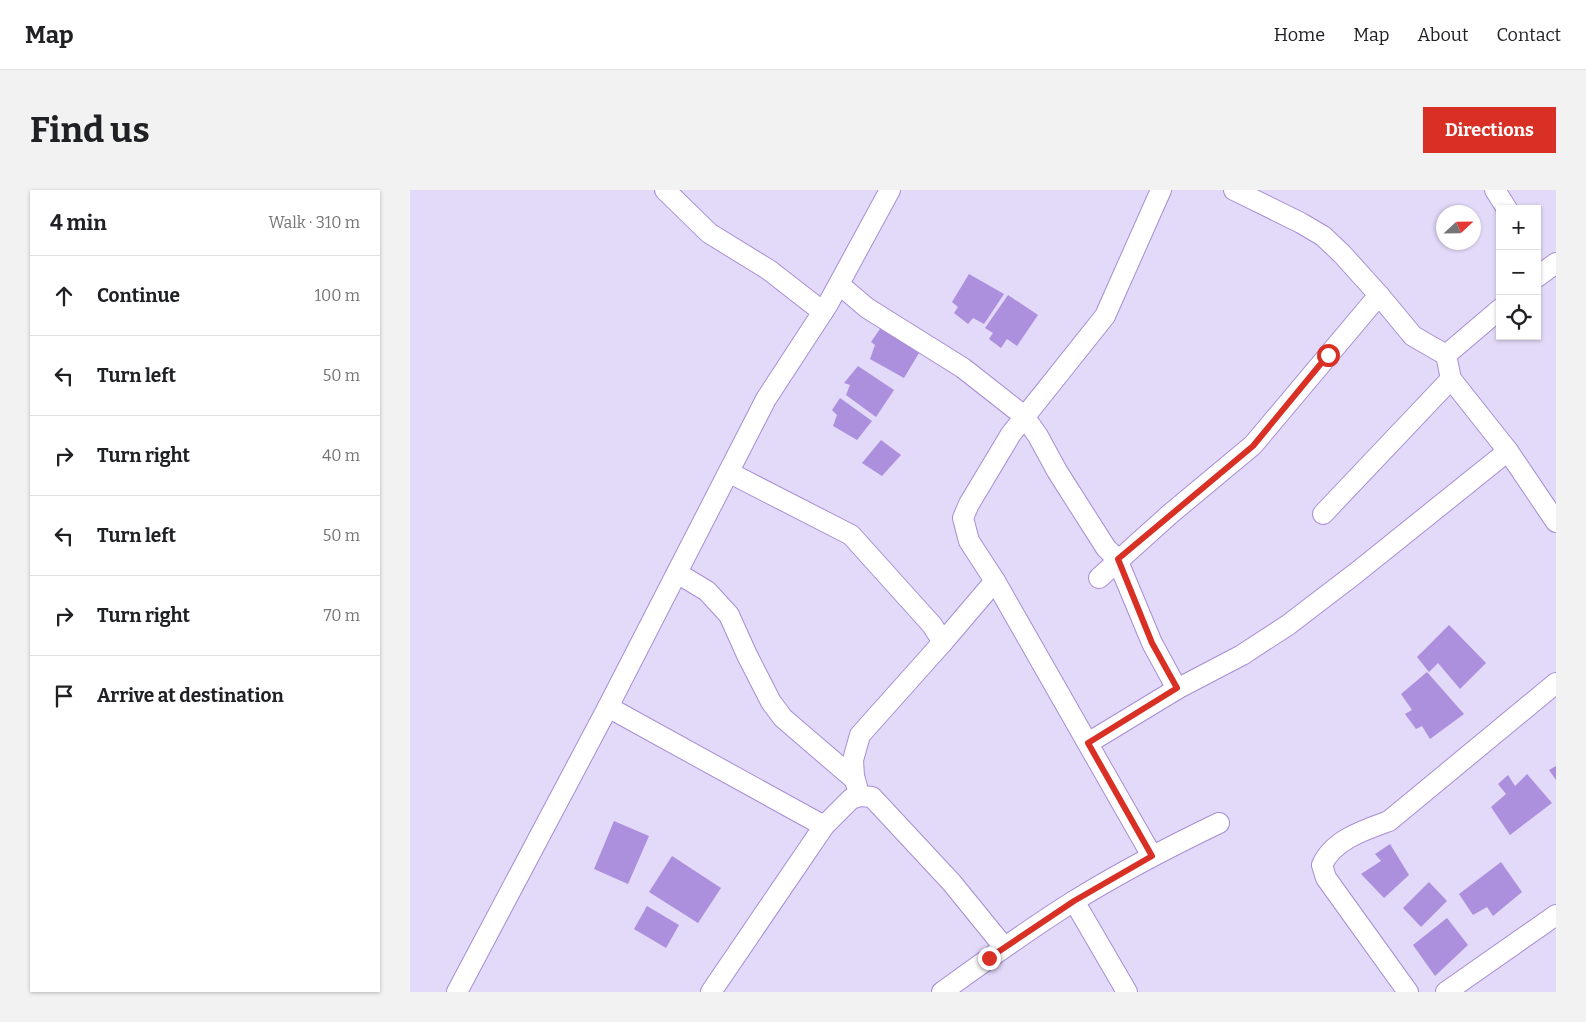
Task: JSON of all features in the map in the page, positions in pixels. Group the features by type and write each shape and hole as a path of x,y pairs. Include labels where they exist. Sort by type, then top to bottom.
{"street":[{"path":"665,190 710,233 769,270 823,312"},
{"path":"457,992 608,708 766,400 840,284 890,190"},
{"path":"1152,856 995,581 970,541 963,518 969,504 1011,434 1105,316 1161,190"},
{"path":"1234,190 1323,236 1379,295 1413,336 1446,355 1451,378 1508,451 1556,522"},
{"path":"1494,190 1504,205"},
{"path":"840,284 868,308 963,368 1024,416 1106,548 1118,559 1152,643 1177,688"},
{"path":"1099,578 1118,559 1253,446 1379,295"},
{"path":"1446,355 1496,312"},
{"path":"1323,514 1451,378"},
{"path":"1088,743 1177,688 1242,655 1288,625 1508,451"},
{"path":"730,472 851,535 932,625 943,642"},
{"path":"677,573 707,591 729,615 771,702 783,718 857,787 872,797 952,883 1004,947"},
{"path":"711,992 824,826 851,799 857,787 854,760 860,735 995,581"},
{"path":"1408,992 1326,878 1322,865 1327,854 1357,832 1389,821 1556,683"},
{"path":"608,708 824,826"},
{"path":"942,992 1004,947 1074,901 1152,856 1218,823"},
{"path":"1074,901 1127,992"},
{"path":"1446,992 1556,915"}],"building":[{"path":"969,274 1004,294 984,324 973,318 968,324 954,313 958,307 952,302"},
{"path":"1008,295 1038,315 1017,346 1007,339 1001,348 989,339 993,333 985,328"},
{"path":"882,326 919,353 904,378 870,359 875,345 871,342"},
{"path":"858,366 894,390 876,417 846,395 850,385 844,383"},
{"path":"840,398 872,421 857,440 833,426 837,415 832,410"},
{"path":"881,440 901,455 882,476 862,463"},
{"path":"1449,625 1486,663 1460,689 1438,663 1429,672 1417,657"},
{"path":"1427,672 1464,714 1430,739 1422,726 1416,729 1405,714 1412,710 1401,694"},
{"path":"1556,766 1556,780 1549,770"},
{"path":"1527,774 1552,803 1510,835 1491,807 1506,794 1498,784 1508,775 1515,786"},
{"path":"614,821 649,836 628,884 594,869"},
{"path":"1390,844 1409,875 1384,898 1361,874 1381,861 1375,854"},
{"path":"672,856 721,888 698,923 649,892"},
{"path":"1501,862 1522,892 1493,916 1487,907 1473,915 1459,894"},
{"path":"1429,882 1447,901 1421,927 1403,908"},
{"path":"647,906 679,925 666,948 634,929"},
{"path":"1447,918 1468,945 1435,976 1413,945"}],"route":[{"path":"989,958 1074,901 1152,856 1088,743 1177,688 1152,643 1118,559 1253,446 1328,355"}]}
